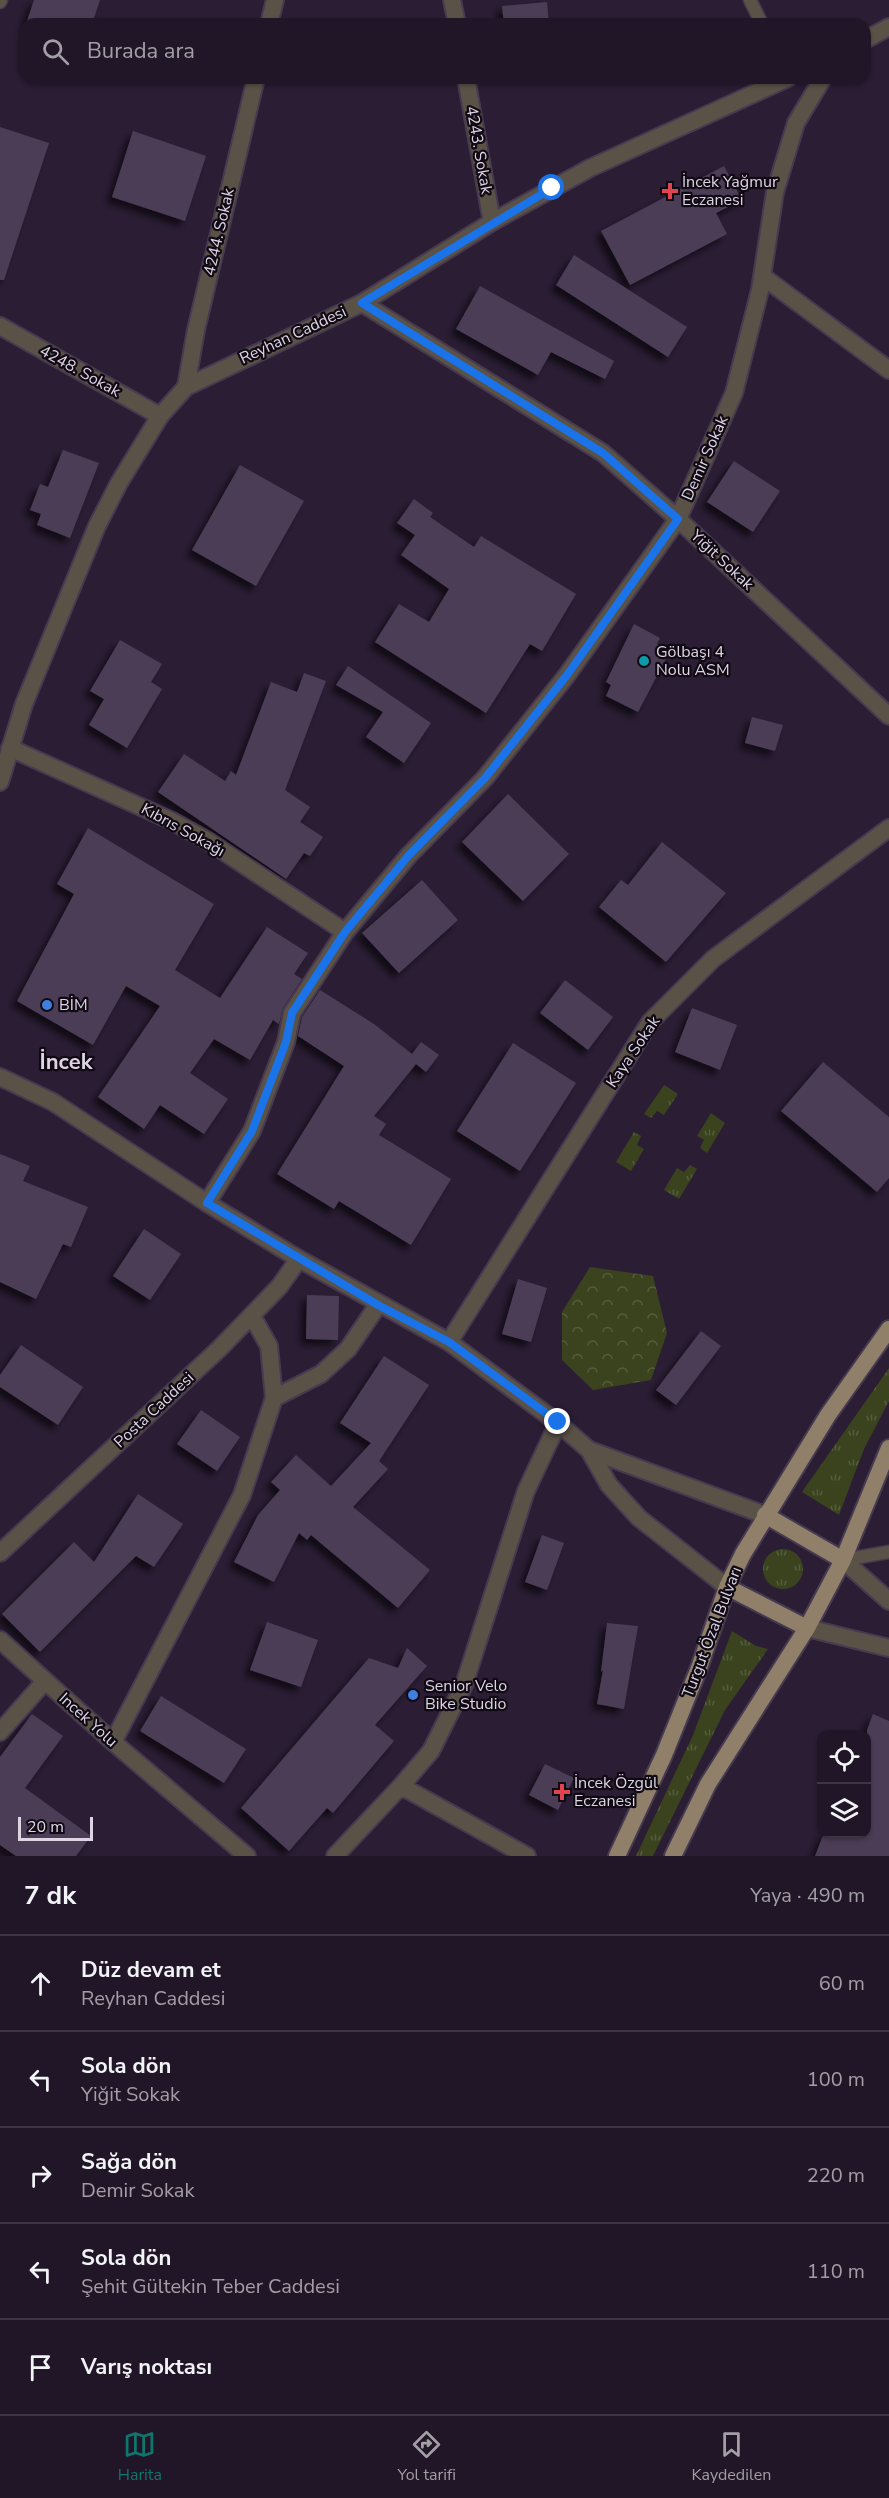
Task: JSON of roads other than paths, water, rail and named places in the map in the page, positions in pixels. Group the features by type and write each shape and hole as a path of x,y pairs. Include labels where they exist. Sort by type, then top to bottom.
{"main road":[{"name":"Turgut Özal Bulvarı","path":"618,1856 681,1712 727,1587 765,1515 828,1415 889,1329"},
{"path":"673,1856 713,1775 807,1628 843,1560 888,1452"},
{"path":"765,1515 843,1560"},
{"path":"727,1587 807,1628"}],"street":[{"path":"270,18 275,0"},
{"path":"452,0 456,18"},
{"path":"871,37 889,27"},
{"name":"4244. Sokak","path":"186,387 196,330 255,84"},
{"name":"4243. Sokak","path":"467,84 492,222"},
{"name":"Reyhan Caddesi","path":"0,782 5,744 24,704 97,526 119,483 160,416 186,387 362,303 492,222 626,150 774,84"},
{"name":"Demir Sokak","path":"207,1203 252,1131 286,1042 292,1013 345,932 409,855 485,778 567,675 678,519 734,393 762,276 775,192 796,123 819,84"},
{"path":"762,276 888,364"},
{"name":"Yiğit Sokak","path":"362,303 603,453 678,519 889,716"},
{"name":"4248. Sokak","path":"0,326 160,416"},
{"name":"Kıbrıs Sokağı","path":"5,744 172,821 208,841 345,932"},
{"name":"Kaya Sokak","path":"449,1342 650,1022 712,959 889,828"},
{"path":"0,1077 53,1102 207,1203 299,1259 378,1305 449,1342 558,1422 589,1450 609,1485 639,1518 727,1587"},
{"name":"Posta Caddesi","path":"0,1553 252,1316 279,1287 299,1259"},
{"path":"274,1398 321,1374 348,1349 378,1305"},
{"path":"113,1742 242,1495 274,1398 269,1346 252,1316"},
{"path":"335,1856 431,1751 464,1685 526,1491 558,1422"},
{"path":"589,1450 765,1515"},
{"path":"843,1560 889,1601"},
{"path":"807,1628 889,1648"},
{"name":"Incek Yolu","path":"0,1640 113,1742 247,1856"},
{"path":"0,1732 45,1681"},
{"path":"400,1786 527,1856"}],"lane":[{"path":"750,0 759,18"},
{"path":"843,1560 889,1552"}],"place":[{"name":"İncek Yağmur Eczanesi","path":"670,191"},
{"name":"Gölbaşı 4 Nolu ASM","path":"644,661"},
{"name":"BİM","path":"47,1005"},
{"name":"Senior Velo Bike Studio","path":"413,1695"},
{"name":"İncek Özgül Eczanesi","path":"562,1792"}],"district":[{"name":"İncek","path":"66,1062"}]}
